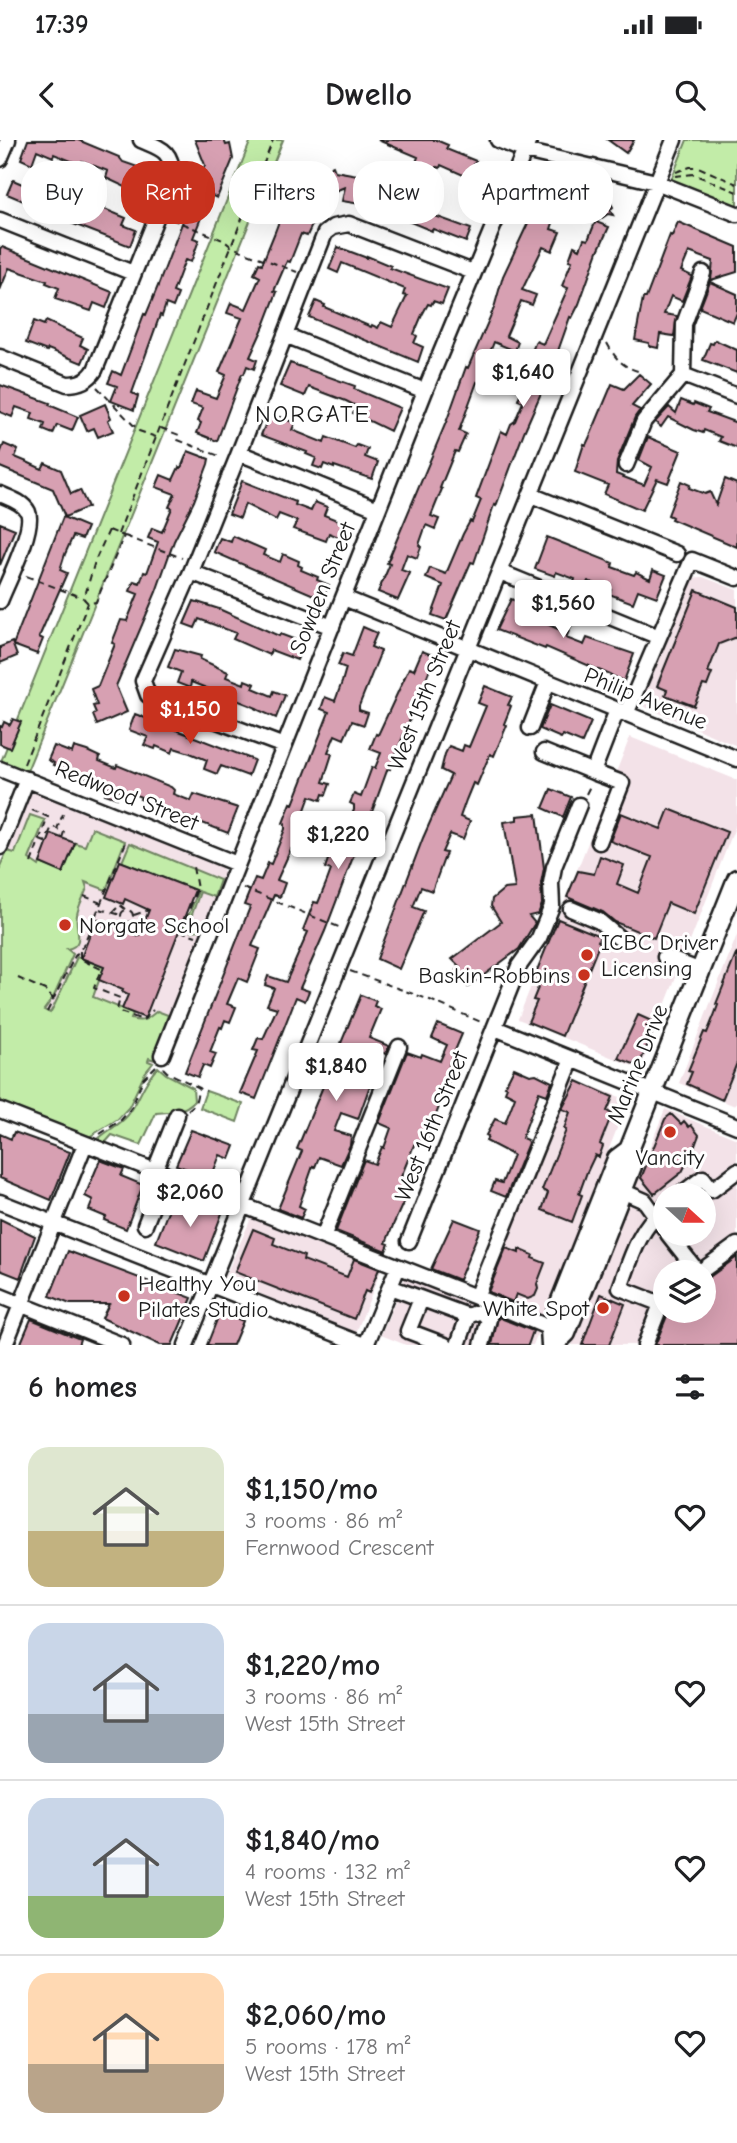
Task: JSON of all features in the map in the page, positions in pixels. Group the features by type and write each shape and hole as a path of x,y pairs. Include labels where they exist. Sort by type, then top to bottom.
{"main road":[{"name":"Marine Drive","path":"552,1339 617,1159 629,1150 737,880"},
{"name":"Marine Drive","path":"552,1339 566,1333 632,1166 629,1150"}],"street":[{"path":"0,159 8,140"},
{"path":"141,140 163,149 171,161"},
{"path":"498,140 658,176 737,214"},
{"name":"West 15th Street","path":"186,1345 674,140"},
{"name":"Sowden Street","path":"162,1055 425,391 527,145"},
{"path":"0,220 132,272"},
{"path":"285,746 148,695 143,681 239,453 324,233 341,223 349,224 473,272"},
{"path":"0,357 66,384 89,379 154,224"},
{"path":"626,465 644,421 683,376 684,324 703,273"},
{"path":"285,334 425,391"},
{"path":"683,376 737,396"},
{"path":"239,453 378,509"},
{"path":"0,494 18,501 28,512 29,527 0,601"},
{"path":"531,495 677,554"},
{"path":"593,772 659,637 692,560 737,577"},
{"path":"192,568 332,627"},
{"path":"500,572 659,637"},
{"name":"Philip Avenue","path":"344,598 737,759"},
{"path":"530,727 548,682"},
{"path":"544,752 622,783 599,842"},
{"name":"Redwood Street","path":"0,769 24,774 237,864"},
{"path":"0,847 24,774"},
{"name":"West 16th Street","path":"409,1241 519,966 539,938 552,906 551,883 554,867 579,805"},
{"path":"571,909 599,920 619,938"},
{"path":"666,957 701,971"},
{"path":"495,1028 653,1092 736,1122"},
{"path":"323,1237 400,1047"},
{"path":"476,1297 572,1059"},
{"path":"0,1110 476,1297 552,1339"},
{"path":"145,1225 177,1115"},
{"path":"5,1345 85,1144"},
{"path":"716,1186 737,1171"},
{"path":"622,1191 653,1206"},
{"path":"0,1202 365,1345 398,1267"},
{"path":"653,1220 637,1242 620,1288 653,1299"},
{"path":"716,1260 737,1245"},
{"path":"678,1246 689,1260"},
{"path":"390,1287 468,1316 481,1311 489,1320 482,1345"},
{"path":"0,1296 94,1340 122,1345"},
{"path":"421,1299 408,1331 428,1342 445,1345"},
{"path":"458,1345 468,1316"},
{"path":"645,1345 654,1323"}],"path":[{"path":"118,534 273,140"},
{"path":"658,176 698,167 737,184"},
{"path":"658,176 692,174 737,192"},
{"path":"183,224 223,240 232,247 308,276"},
{"path":"605,339 615,358 626,368 641,372"},
{"path":"89,379 139,431 156,437"},
{"path":"160,427 179,435 178,440 226,459 239,453"},
{"path":"84,598 95,561 109,530 192,568"},
{"path":"88,603 96,602 124,536"},
{"path":"12,572 84,598 88,603"},
{"path":"24,774 88,603"},
{"path":"579,805 590,789 593,772"},
{"path":"31,863 48,817 32,810"},
{"path":"57,829 63,814"},
{"path":"39,839 45,842 52,827 64,832 62,838"},
{"path":"47,1012 102,903 127,840"},
{"path":"193,867 197,889 180,931 200,938"},
{"path":"238,887 345,930"},
{"path":"84,896 102,903"},
{"path":"112,913 121,904 133,916"},
{"path":"99,909 121,915"},
{"path":"121,915 126,910"},
{"path":"132,933 129,922 133,916 149,910"},
{"path":"121,915 123,921 129,922"},
{"path":"80,950 80,959 102,969 94,988 120,998 117,1010 143,1020 153,1010"},
{"path":"347,970 430,1000 495,1028"},
{"path":"18,978 45,990 54,1000"},
{"path":"85,1144 121,1120 132,1107 142,1079 158,1064 167,1072 206,1090"},
{"path":"177,1115 192,1108 199,1087"}],"shaded area":[{"path":"703,577 737,590 737,746 638,704 690,578"},
{"path":"630,737 737,780 737,822 640,1069 518,1019"},
{"path":"38,791 219,863 226,875 152,1066 145,1073 129,1107 118,1119 89,1137 0,1102 0,866 29,795"},
{"path":"737,935 737,1101 735,1106 679,1083"},
{"path":"570,1078 628,1100 533,1345 406,1345 381,1335 406,1275 482,1304"},
{"path":"665,1109 737,1139 737,1345 572,1345"},
{"path":"253,1214 383,1265 356,1333 224,1279"}],"green space":[{"path":"251,140 283,140 274,161 243,161"},
{"path":"687,140 737,140 737,206 671,180"},
{"path":"229,195 229,224 249,224 25,776 0,764"},
{"path":"30,815 45,820 29,859 39,866 40,863 63,872 75,843 85,846 92,828 125,841 106,890 85,882 87,888 77,915 77,944 67,949 73,954 54,996 44,1010 50,1013 77,957 104,967 93,997 133,1013 131,1019 145,1020 157,1011 168,1015 166,1020 170,1022 155,1060 149,1058 148,1061 153,1063 145,1073 129,1107 118,1119 89,1137 0,1102 0,866 7,851 15,853"},
{"path":"130,843 220,880 214,897 200,892 190,920 203,923 200,930 191,931 184,927 198,891 122,862"},
{"path":"158,1067 193,1088 194,1101 182,1109 156,1113 141,1145 112,1135 105,1143 97,1140 128,1115"},
{"path":"206,1091 243,1104 237,1122 200,1108"}],"building":[{"path":"28,140 78,140 119,157 122,161 121,185 107,178 107,161 71,161 37,150 33,161 21,159"},
{"path":"195,140 224,140 226,145 230,144 233,159 229,161 229,169 217,198 215,161 203,161"},
{"path":"378,140 436,140 448,145 446,149 476,161 458,161 458,173 444,166 444,161 416,161 418,157"},
{"path":"608,140 634,140 626,153"},
{"path":"339,172 353,174 353,203 342,201 345,187 339,189"},
{"path":"13,180 21,183 21,200 7,194"},
{"path":"107,210 121,216 121,224 136,230 130,246 74,224 107,224"},
{"path":"444,219 471,229 466,242 433,229 432,231 415,224 444,224"},
{"path":"678,222 737,247 737,272 711,280 713,261 689,252 681,271 692,276 682,301 671,296 664,314 677,316 674,336 660,334 658,348 635,340 643,298 646,298 670,235 672,236"},
{"path":"182,224 199,224 193,238 199,240 191,262 185,260 173,292 178,294 173,307 166,304 162,316 160,315 132,393 138,396 134,410 111,401 117,386 108,383 113,371 121,375 144,314 146,315"},
{"path":"278,224 312,225 307,236 301,234 290,262 287,261 250,357 257,360 254,369 247,366 242,374 217,441 197,433 203,408 191,404 196,391 216,398 226,375 219,372 242,318 227,313 231,303 246,309 260,277 254,274 259,263 262,264"},
{"path":"528,224 553,224 551,229 560,232 552,251 543,247 522,290 536,295 532,305 521,301 506,336 518,342 515,351 494,342 482,373 484,374 480,384 477,382 459,431 466,434 458,452 455,451 431,516 439,519 435,529 426,525 417,558 407,554 401,570 410,573 398,600 378,592 390,564 387,563 447,420 466,367 468,368 494,308 503,276"},
{"path":"595,224 609,227 579,304 572,318 570,317 496,506 494,505 474,563 471,562 446,620 432,615 443,585 426,578 430,568 446,574 463,534 470,521 472,522 481,500 476,498 501,431 507,434 515,421 523,402 518,400 521,391 526,393 534,372 525,369 536,341 543,344 568,288 562,286 572,261 569,260 574,246 580,249 584,239 588,240"},
{"path":"2,247 112,292 106,308 94,303 91,311 55,299 59,288 9,268 0,290"},
{"path":"338,247 448,289 442,304 433,301 431,305 428,304 414,334 417,336 414,343 423,347 418,362 309,317 316,301 371,327 372,325 378,328 381,322 392,327 407,296 403,295 405,289 342,263 338,273 329,269"},
{"path":"710,282 737,294 737,313 733,322 700,308"},
{"path":"34,321 44,325 46,321 83,338 80,345 88,349 82,363 26,343"},
{"path":"715,340 737,350 737,373 703,360 710,343 713,344"},
{"path":"290,363 355,386 354,389 400,408 390,431 353,413 356,406 346,401 309,387 305,396 280,386"},
{"path":"639,374 651,384 632,406 640,410 617,461 616,474 644,485 652,467 639,460 648,437 681,451 668,483 657,479 642,510 604,494 608,485 575,472 584,444 586,445 612,384 624,389"},
{"path":"0,385 50,403 49,405 78,417 72,431 57,425 53,434 43,430 45,424 31,419 33,413 16,407 12,417 0,412"},
{"path":"681,400 709,409 707,412 737,423 737,448 719,441 721,437 704,430 703,433 694,430 668,417 661,427 655,422 669,407 676,413"},
{"path":"105,404 113,431 98,437 94,428 87,431 80,415"},
{"path":"269,416 295,423 292,430 324,443 326,437 355,448 357,445 368,449 365,457 378,462 372,479 334,466 324,464 322,469 313,466 316,458 306,454 307,452 261,435"},
{"path":"4,444 18,450 15,457 42,469 45,463 61,470 71,494 80,490 88,507 65,517 53,489 0,467 0,454"},
{"path":"188,451 209,459 208,464 116,686 127,712 97,725 93,706 97,705 91,689 98,686 115,644 112,643 121,620 127,621 138,594 130,591 134,581 140,583 144,572 147,573 158,542 148,538 152,528 162,532 172,508 169,507 175,494 156,487 161,475 173,480"},
{"path":"725,479 737,484 737,547 671,519 668,515 681,481 690,485 689,488 705,494 710,492 716,505"},
{"path":"242,481 296,502 295,505 311,511 315,502 327,507 324,515 352,526 346,540 329,533 326,541 293,529 297,521 279,514 276,520 245,504 240,518 229,514"},
{"path":"63,517 87,527 82,539 73,536 65,554 60,570 67,573 39,637 43,639 37,654 13,645"},
{"path":"0,523 15,529 0,565"},
{"path":"233,536 265,550 263,555 280,562 283,554 299,561 301,570 329,585 323,599 214,552 220,538 231,542"},
{"path":"547,537 613,563 612,567 634,575 636,572 650,579 653,570 666,575 657,597 638,590 633,603 609,594 611,590 588,581 584,590 573,585 575,579 556,572 555,576 535,569"},
{"path":"696,590 737,607 737,637 719,644 708,672 712,673 707,686 703,685 694,706 665,695 667,690 657,686"},
{"path":"511,599 533,608 532,612 540,615 538,620 560,630 568,611 576,614 566,638 584,645 587,638 634,654 624,681 546,647 545,649 496,630"},
{"path":"194,601 219,609 279,636 280,634 304,643 297,660 271,650 269,655 233,639 236,633 199,619 195,628 184,624"},
{"path":"363,627 377,633 371,647 381,651 359,706 359,710 368,713 364,725 352,721 344,739 335,735 328,752 332,754 323,782 330,784 326,795 323,794 321,800 310,796 301,821 309,824 298,851 291,849 277,880 285,883 280,897 274,895 252,946 260,949 247,982 238,978 227,1004 236,1007 230,1022 225,1020 222,1028 220,1027 210,1052 216,1054 210,1068 203,1065 198,1077 185,1072 250,907 244,905 255,878 261,880 268,863 271,864 285,829 283,823 329,712 321,709 325,697 335,701 346,668 338,665 343,653 352,656"},
{"path":"12,642 17,656 0,663 0,647"},
{"path":"175,649 201,656 200,659 228,672 226,677 244,684 245,680 255,684 253,688 272,696 274,691 285,695 276,718 191,682 190,688 177,683 181,672 168,667"},
{"path":"422,651 435,656 300,988 309,991 305,1001 296,997 256,1099 240,1093 258,1051 253,1050 258,1038 263,1039 277,1008 267,1005 274,988 265,985 268,976 286,982 308,932 303,930 314,902 318,903 331,870 325,868 334,843 337,844 341,834 343,835 354,810 354,805 350,803 354,794 361,797 372,767 375,768 381,753 370,749 376,734 378,735 409,668 414,670"},
{"path":"485,686 512,697 504,724 507,725 494,756 490,754 477,785 473,783 466,800 460,817 470,821 463,839 450,834 442,852 446,853 432,891 421,887 413,907 424,911 399,969 377,959 423,838 451,775 441,770 445,754 449,746 462,751 464,745 469,747 486,706 478,703"},
{"path":"550,705 591,722 582,743 540,729"},
{"path":"135,714 254,760 248,776 221,766 217,774 204,769 207,760 190,753 174,748 172,753 156,746 155,749 144,745 148,737 129,730"},
{"path":"13,719 21,722 10,748 0,744 0,726 2,727 4,722 10,725"},
{"path":"54,746 72,753 74,747 87,751 100,757 99,761 116,768 117,765 171,787 173,794 191,801 194,794 238,808 228,833 121,789 117,798 105,794 108,786 53,765 54,763 48,760"},
{"path":"551,789 571,797 563,817 543,808"},
{"path":"669,809 727,832 694,914 668,903 654,938 615,922 603,912 567,897 578,871 594,874 600,856 624,865 617,884 638,893 652,857 610,841 621,813 661,829"},
{"path":"537,814 544,868 541,883 542,904 538,914 529,916 535,923 519,949 468,987 455,972 460,967 452,959 501,922 491,906 492,899 504,889 515,888 504,822 517,820 517,816"},
{"path":"51,834 75,843 63,873 40,863"},
{"path":"120,861 195,890 145,1018 122,1009 128,995 122,992 123,990 99,980 104,967 81,958 96,919 139,936 149,910 125,899 123,904 106,897"},
{"path":"558,919 600,936 600,942 562,1036 528,1022 537,1001 533,1000 540,983 533,980"},
{"path":"737,952 737,1063 722,1100 687,1084 692,1072 688,1071 704,1032 707,1033"},
{"path":"361,995 376,1001 374,1006 381,1009 369,1038 389,1046 386,1054 369,1048 360,1072 373,1077 358,1119 341,1113 334,1131 351,1136 350,1145 341,1165 319,1157 315,1167 313,1166 299,1206 305,1209 301,1218 278,1209 302,1151 297,1149"},
{"path":"638,1015 656,1023 639,1066 618,1058"},
{"path":"438,1024 462,1034 449,1065 454,1067 425,1144 416,1140 401,1177 413,1181 386,1243 389,1244 386,1251 336,1231 364,1160 375,1164 382,1147 384,1148 391,1128 379,1123 407,1052 440,1061 447,1045 432,1038"},
{"path":"514,1068 552,1082 547,1095 539,1092 522,1138 528,1143 506,1197 491,1191 495,1181 502,1183 513,1155 486,1141 486,1135 495,1119 505,1123 515,1097 505,1092 505,1086"},
{"path":"577,1081 613,1097 607,1111 612,1114 600,1144 603,1146 599,1157 595,1155 587,1172 572,1222 542,1210 548,1193 542,1190 566,1130 564,1129 570,1112 562,1109"},
{"path":"671,1114 681,1124 684,1121 689,1127 691,1125 699,1135 688,1164 682,1172 668,1183 653,1183 653,1193 641,1178 665,1119"},
{"path":"191,1130 235,1146 230,1159 220,1155 211,1178 176,1165"},
{"path":"14,1132 70,1152 51,1200 0,1178 0,1134 11,1139"},
{"path":"100,1160 124,1169 121,1176 143,1185 126,1229 89,1210 93,1200 85,1196"},
{"path":"203,1200 224,1208 204,1261 156,1242 172,1201 199,1211"},
{"path":"0,1219 35,1236 20,1278 0,1270"},
{"path":"454,1219 480,1229 459,1280 431,1269"},
{"path":"253,1229 275,1238 273,1244 304,1256 303,1260 347,1277 354,1259 379,1269 369,1293 365,1291 354,1319 235,1272"},
{"path":"506,1248 519,1253 519,1249 545,1263 535,1296 528,1299 516,1294 513,1302 488,1292"},
{"path":"68,1251 192,1298 172,1345 160,1345 102,1318 109,1304 70,1304 50,1296"},
{"path":"737,1257 737,1345 655,1345 664,1323 716,1323 716,1272"},
{"path":"601,1294 625,1304 609,1345 582,1345"},
{"path":"220,1312 243,1321 233,1345 207,1345"},
{"path":"498,1317 533,1331 528,1345 492,1345"},
{"path":"31,1319 80,1339 78,1345 20,1345"}],"place":[{"name":"Norgate School","path":"65,925"},
{"name":"ICBC Driver Licensing","path":"587,955"},
{"name":"Baskin-Robbins","path":"584,975"},
{"name":"Vancity","path":"670,1132"},
{"name":"Healthy You Pilates Studio","path":"124,1296"},
{"name":"White Spot","path":"603,1308"}],"district":[{"name":"NORGATE","path":"313,414"}]}
